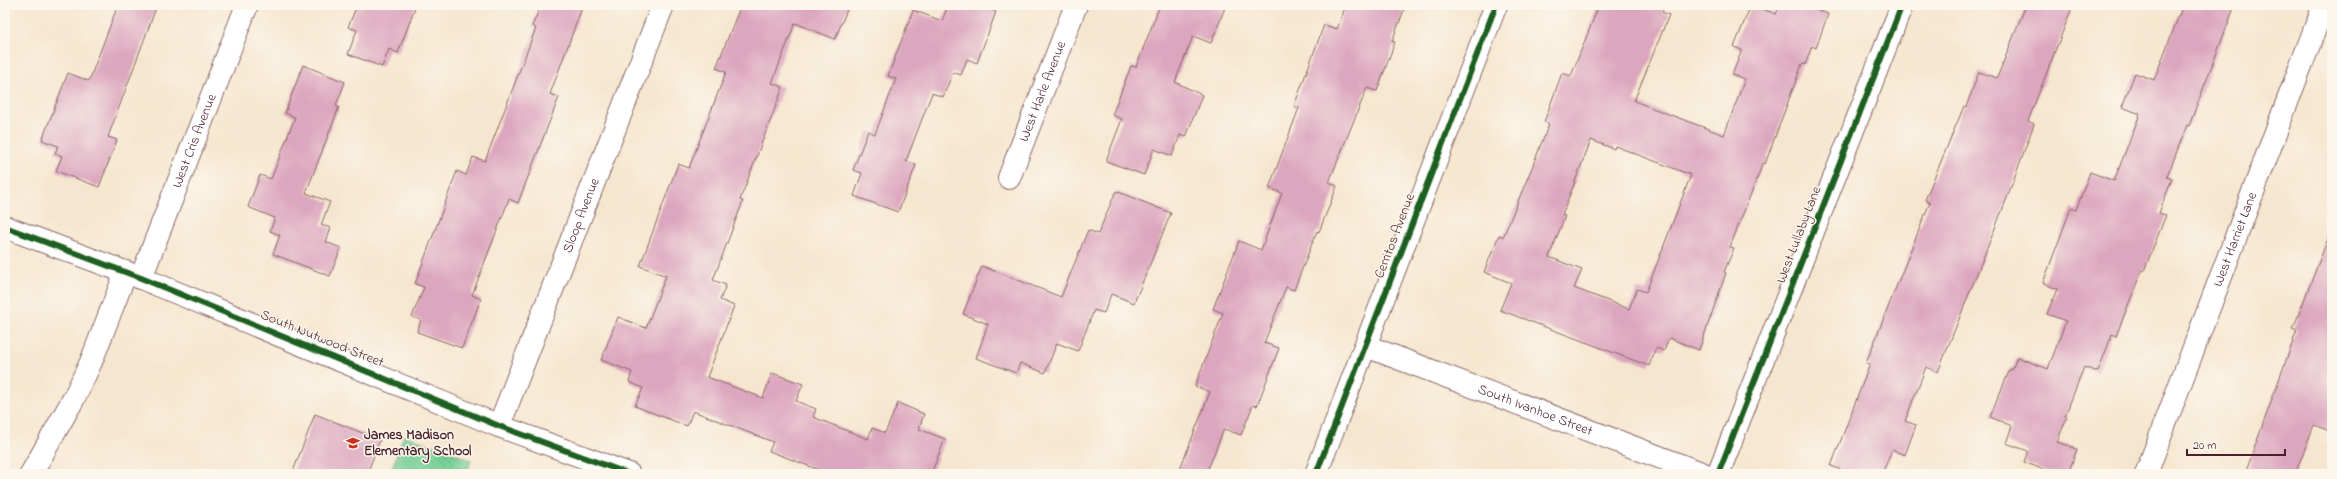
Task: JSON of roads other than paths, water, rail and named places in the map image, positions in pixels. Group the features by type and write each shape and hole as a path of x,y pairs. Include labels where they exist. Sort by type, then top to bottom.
{"street":[{"name":"West Cris Avenue","path":"32,474 77,392 134,275 247,5"},
{"name":"Sloop Avenue","path":"499,426 663,5"},
{"name":"West Harle Avenue","path":"1008,178 1076,5"},
{"name":"Cerritos Avenue","path":"1316,474 1496,5"},
{"name":"West Lullaby Lane","path":"1718,474 1902,5"},
{"name":"West Harriet Lane","path":"2146,474 2324,5"},
{"name":"South Nutwood Street","path":"5,227 134,275 499,426 629,474"},
{"name":"South Ivanhoe Street","path":"1366,346 1704,474"}],"place":[{"name":"James Madison Elementary School","path":"353,443"}]}
